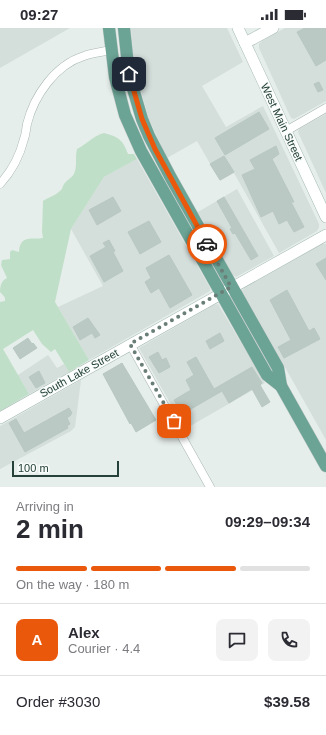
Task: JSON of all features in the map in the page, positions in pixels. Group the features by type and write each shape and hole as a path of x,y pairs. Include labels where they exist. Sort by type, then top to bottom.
{"main road":[{"path":"109,28 115,77 126,115 138,146 148,165 226,290"},
{"path":"124,28 129,74 142,119 149,136 267,375 281,386 326,466"},
{"name":"West Main Street","path":"238,28 326,217"},
{"path":"245,43 273,28"},
{"name":"South Lake Street","path":"0,418 326,234"}],"street":[{"path":"0,184 8,175 16,159 24,138 31,109 45,86 58,71 75,60 83,56 111,50"},
{"path":"286,131 326,108"},
{"path":"130,344 210,487"}],"shaded area":[{"path":"0,28 70,28 0,68"},
{"path":"131,28 227,28 243,62 202,86 226,127 263,106 319,224 317,231 279,253 234,173 220,181 197,141 167,158 149,119 140,88 134,63"},
{"path":"285,28 326,28 326,101 294,119 291,118 259,48 259,44 262,41"},
{"path":"326,114 326,193 298,132 299,129"},
{"path":"137,159 210,288 210,291 89,360 58,307 103,286 71,229 104,177"},
{"path":"237,189 274,256 236,277 232,274 198,212"},
{"path":"321,244 326,244 326,440 242,291 245,287"},
{"path":"218,304 265,383 185,429 139,348"},
{"path":"48,355 57,368 64,364 69,372 29,394 18,375"},
{"path":"81,380 75,427 71,431 0,469 0,426"}],"green space":[{"path":"104,133 120,140 128,154 134,154 137,159 104,177 71,229 55,302 89,360 69,372 55,349 51,352 42,344 33,330 3,349 29,394 0,411 0,302 5,301 5,298 0,292 0,289 3,281 7,278 1,265 2,260 10,259 10,252 12,250 19,252 20,246 24,240 43,238 43,201 60,191 73,175 76,168 77,149"}],"building":[{"path":"305,28 326,28 326,60 316,66 297,32"},
{"path":"319,82 323,90 318,92 314,84"},
{"path":"259,112 269,129 225,155 215,138"},
{"path":"276,146 279,154 272,159 294,202 291,202 304,227 294,232 287,220 279,224 273,211 261,217 242,175 255,169 250,160"},
{"path":"224,156 234,172 220,180 210,164"},
{"path":"113,197 121,211 97,225 89,210"},
{"path":"224,197 258,256 251,260 235,233 233,234 230,229 232,228 217,201"},
{"path":"149,221 161,242 140,254 128,232"},
{"path":"109,240 115,251 113,252 123,271 104,282 90,256 106,247 103,243"},
{"path":"169,255 192,295 170,308 159,288 151,293 145,282 151,278 146,268"},
{"path":"326,258 326,280 316,264"},
{"path":"287,290 309,331 314,328 320,339 284,358 278,347 291,340 270,300"},
{"path":"88,318 100,335 95,338 92,333 80,340 73,327"},
{"path":"220,333 224,341 210,349 206,341"},
{"path":"28,338 37,348 20,359 13,348"},
{"path":"158,352 162,360 166,358 170,367 159,373 149,357"},
{"path":"196,357 214,389 252,367 262,383 260,385 270,402 262,407 252,389 229,403 222,391 184,413 181,407 179,408 174,400 191,390 186,380 194,375 187,362"},
{"path":"122,363 156,420 136,432 131,423 130,424 103,374"},
{"path":"39,371 45,383 36,388 29,377"},
{"path":"69,408 72,413 67,418 70,424 67,426 68,428 25,452 9,423 16,419 24,433"}],"way so far":[{"path":"174,421 130,344 231,287 207,244"}],"route":[{"path":"129,74 142,119 149,136 207,244"}]}
